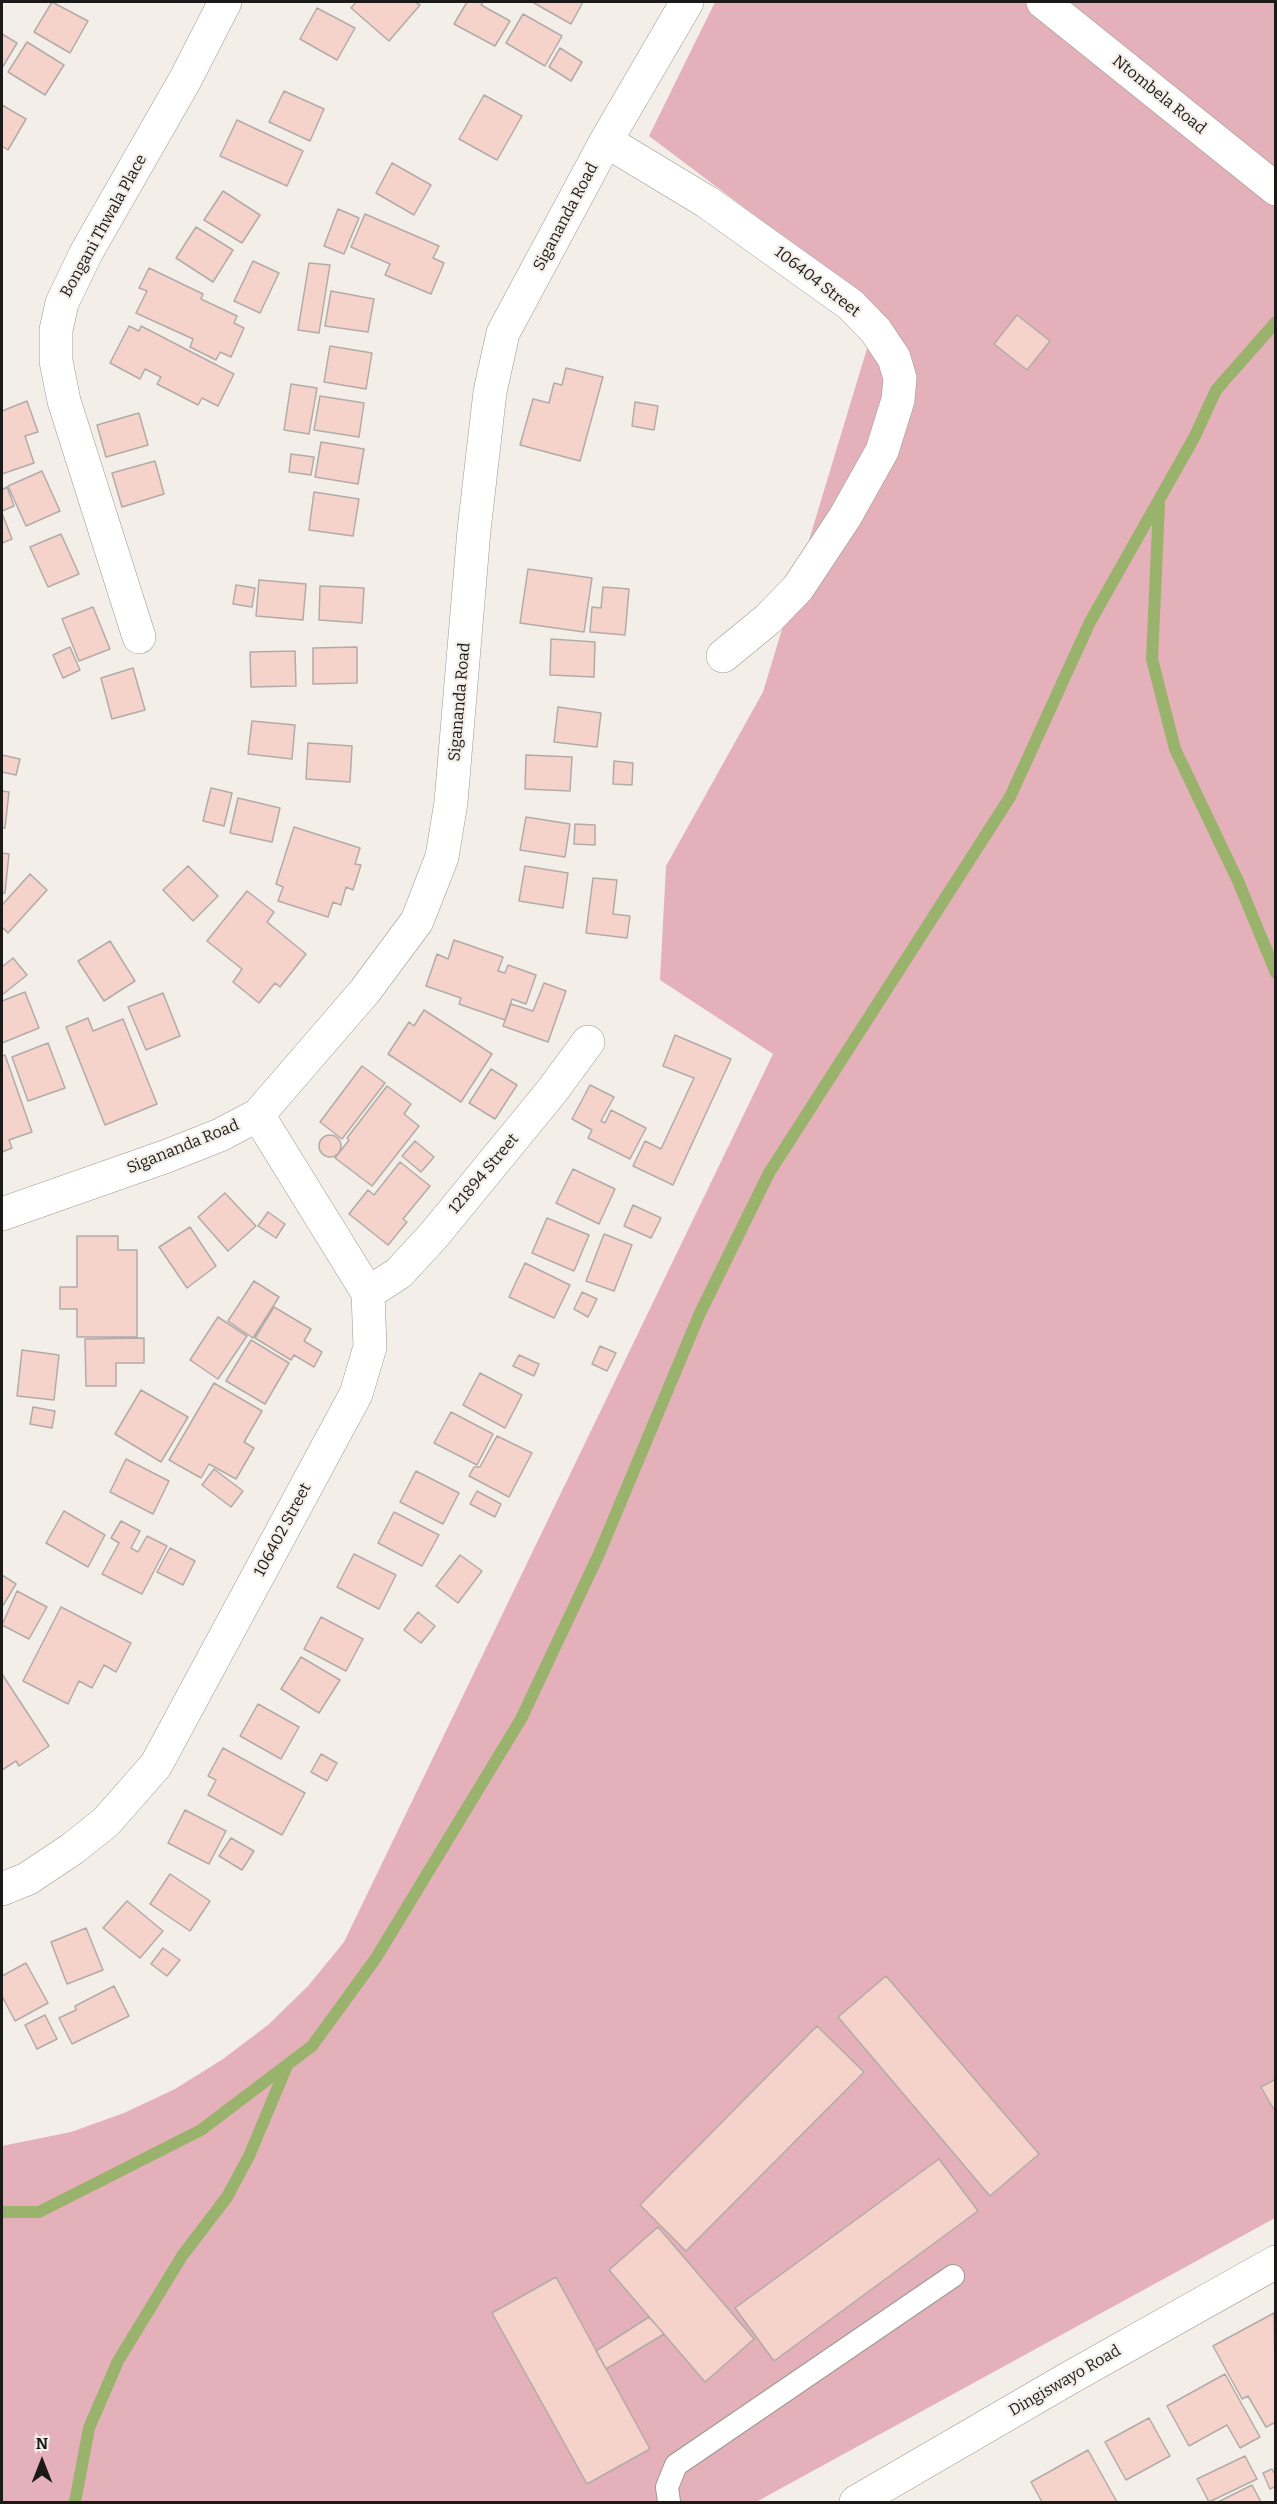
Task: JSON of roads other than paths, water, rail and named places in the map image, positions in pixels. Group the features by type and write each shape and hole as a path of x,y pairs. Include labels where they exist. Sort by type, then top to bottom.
{"street":[{"name":"Bongani Thwala Place","path":"139,637 64,401 56,360 56,330 62,303 86,254 185,80 225,2"},
{"name":"Ntombela Road","path":"1043,2 1275,189"},
{"name":"Sigananda Road","path":"2,1214 167,1156 220,1135 258,1115 365,991 417,921 442,857 452,801 474,530 495,362 503,333 676,6"},
{"name":"106404 Street","path":"606,141 707,202 850,305 876,331 894,358 900,378 898,400 882,451 845,517 798,588 768,619 723,656"},
{"name":"121894 Street","path":"368,1293 399,1273 434,1235 552,1091 588,1042"},
{"name":"106402 Street","path":"2,1889 27,1879 72,1849 106,1822 156,1765 356,1394 370,1347 368,1293 258,1115"},
{"name":"Dingiswayo Road","path":"856,2502 1275,2262"}],"lane":[{"path":"669,2502 667,2487 676,2465 952,2276"}],"waterway":[{"path":"2,2212 39,2212 201,2130 312,2046 376,1958 521,1719 599,1554 700,1313 769,1173 1010,797 1090,622 1195,436 1216,390 1276,322"},
{"path":"1159,504 1152,659 1175,749 1238,881 1276,973"},
{"path":"75,2502 89,2428 118,2361 182,2256 227,2197 249,2156 286,2068"}]}
